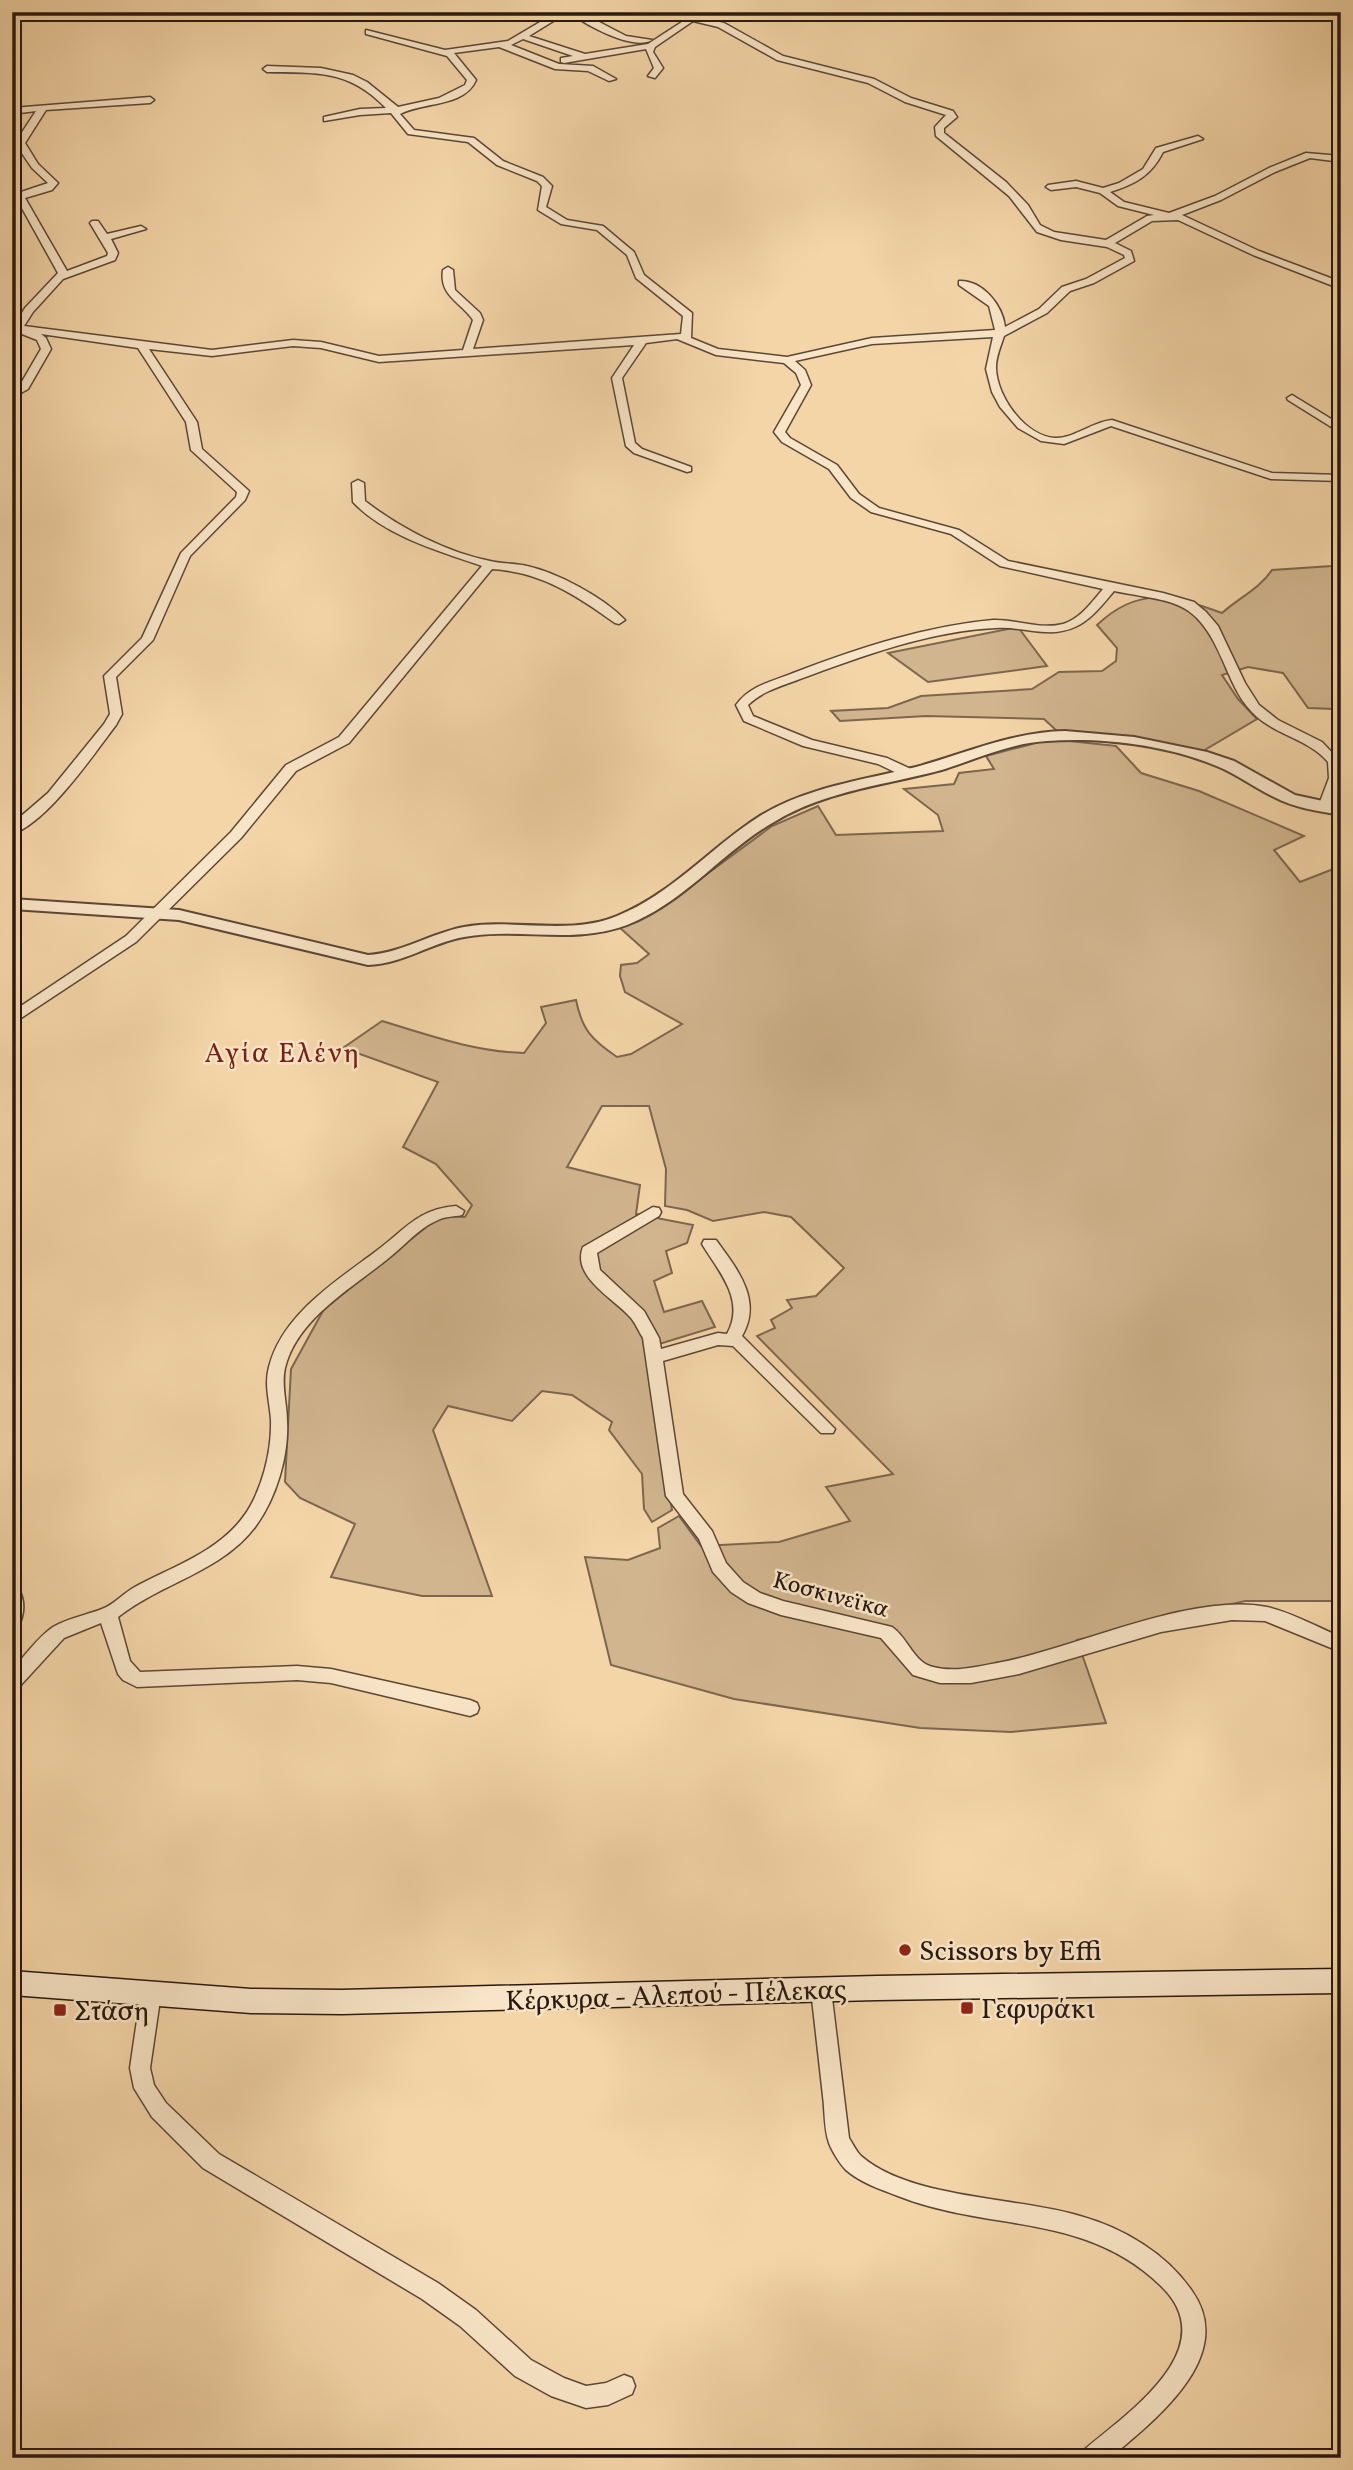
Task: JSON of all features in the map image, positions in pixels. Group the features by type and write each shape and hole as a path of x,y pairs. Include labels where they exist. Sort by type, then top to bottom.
{"main road":[{"name":"Κέρκυρα - Αλεπού - Πέλεκας","path":"12,1983 251,2001 342,2002 1341,1981"}],"street":[{"path":"447,53 456,49 502,45 525,37 564,12"},
{"path":"573,12 624,38 654,43"},
{"path":"15,327 212,353 293,343 321,345 379,359 642,341 674,336 687,338 716,352 787,360 872,341 1002,332 1043,311 1066,289 1090,281 1130,259 1124,250 1046,233 1032,224 1025,206 1001,182 939,134 938,129 952,117 950,113 908,100 871,81 792,62 721,25 662,12"},
{"path":"546,63 654,43 693,18"},
{"path":"327,119 360,112 396,110 429,104 469,87 472,80 447,53 369,32"},
{"path":"525,37 584,57"},
{"path":"652,76 659,68 649,52 654,43"},
{"path":"502,45 561,68 590,68 612,79"},
{"path":"267,69 352,76 377,91 396,110 395,114 411,132 471,140 500,163 540,179 547,186 541,208 564,222 600,228 631,254 640,276 688,315 687,338"},
{"path":"12,111 150,100"},
{"path":"15,198 52,185 20,143 43,108"},
{"path":"1103,191 1141,174 1150,166 1159,150 1198,139"},
{"path":"1106,244 1146,220 1170,216 1217,198 1309,155 1341,159"},
{"path":"1051,187 1076,184 1103,191 1121,204 1187,219 1256,253 1341,286"},
{"path":"15,198 28,209 62,276"},
{"path":"15,327 62,276 111,258 113,253 95,223"},
{"path":"105,237 141,229"},
{"path":"448,270 445,281 448,289 478,320 467,353"},
{"path":"964,283 993,305 1002,332 991,368 1001,400 1024,426 1041,438 1067,440 1097,424 1112,423 1271,476 1341,478"},
{"path":"12,396 24,387 46,349 41,338 15,327"},
{"path":"642,341 617,377 631,446 687,469"},
{"path":"12,830 31,820 110,725 116,714 110,676 147,640 185,555 241,498 243,491 197,450 195,426 148,361 142,345"},
{"path":"12,904 158,912 226,925 345,956 377,960 399,957 439,939 468,931 598,928 625,919 655,903 776,813 815,798 1014,741 1070,736 1209,757 1247,773 1289,798 1333,809 1337,771 1335,764 1322,749 1268,720 1254,708 1240,688 1222,645 1195,609 1178,601 1004,564 955,533 887,515 864,503 833,467 786,440 779,432 806,385 802,372 787,360"},
{"path":"1292,398 1341,430"},
{"path":"358,483 359,502 407,534 489,565 537,570 576,589 619,620"},
{"path":"12,1019 109,957 236,835 291,768 307,757 332,747 354,730 489,565"},
{"path":"908,773 882,761 808,743 762,725 743,713 743,703 767,688 875,647 993,624 1049,628 1069,626 1111,587"},
{"path":"12,1682 58,1633 94,1617 105,1616 125,1599 215,1553 242,1531 258,1506 274,1459 279,1422 275,1383 277,1366 283,1352 304,1324 348,1278 386,1253 426,1219 438,1213 456,1211"},
{"name":"Κοσκινεϊκα","path":"653,1212 589,1251 592,1272 638,1315 651,1338 675,1496 706,1536 719,1567 737,1587 754,1598 781,1608 886,1632 895,1637 909,1660 927,1673 968,1675 1011,1669 1181,1620 1253,1612 1266,1614 1341,1645"},
{"path":"710,1244 729,1272 742,1306 744,1316 732,1339"},
{"path":"654,1357 718,1339 732,1339 750,1349 827,1429"},
{"path":"12,1592 15,1605 12,1622"},
{"path":"105,1616 112,1623 125,1671 137,1680 308,1674 375,1685 470,1708"},
{"path":"821,1990 839,2141 851,2163 866,2172 944,2202 1079,2226 1125,2245 1154,2262 1179,2287 1192,2310 1196,2330 1193,2354 1179,2376 1158,2400 1092,2458"},
{"path":"151,1993 140,2068 144,2088 159,2110 211,2161 430,2291 468,2318 523,2368 559,2388 586,2397 608,2394 624,2386"}],"shaded area":[{"path":"1341,562 1341,705 1334,709 1308,708 1283,673 1248,667 1222,675 1238,699 1257,719 1203,751 1058,732 1044,719 926,716 840,721 831,711 888,708 921,696 1032,689 1059,672 1102,671 1116,661 1117,648 1097,625 1127,604 1141,599 1171,599 1222,613 1255,588 1272,570 1332,566"},
{"path":"1018,627 1047,666 928,682 888,653"},
{"path":"1060,740 1116,746 1141,773 1199,791 1304,836 1274,850 1300,882 1341,866 1341,1601 1245,1601 1077,1640 1106,1723 1011,1732 920,1728 734,1699 611,1665 585,1557 628,1560 660,1548 658,1528 679,1516 701,1546 779,1542 850,1521 826,1487 893,1474 757,1336 775,1328 771,1320 792,1308 787,1300 816,1296 844,1268 791,1217 764,1212 713,1221 687,1210 665,1206 666,1169 649,1106 602,1106 567,1167 640,1185 636,1214 693,1225 687,1243 666,1251 672,1273 654,1281 664,1312 702,1301 715,1327 646,1348 672,1510 652,1522 644,1509 642,1474 609,1430 612,1422 572,1395 542,1391 512,1421 448,1406 433,1430 492,1596 422,1596 331,1577 355,1524 300,1498 285,1482 291,1369 324,1309 440,1216 465,1217 472,1205 436,1164 403,1147 438,1082 343,1048 382,1021 470,1046 524,1053 546,1023 541,1007 576,1000 585,1027 601,1045 617,1057 631,1054 682,1024 625,992 620,976 621,965 637,963 649,954 619,927 669,902 772,826 818,806 836,835 943,831 938,815 904,789 954,784 959,773 994,769 986,756 1043,741"}],"place":[{"name":"Scissors by Effi","path":"905,1950"},
{"name":"Γεφυράκι","path":"967,2008"},
{"name":"Στάση","path":"60,2010"}],"district":[{"name":"Αγία Ελένη","path":"283,1052"}]}
